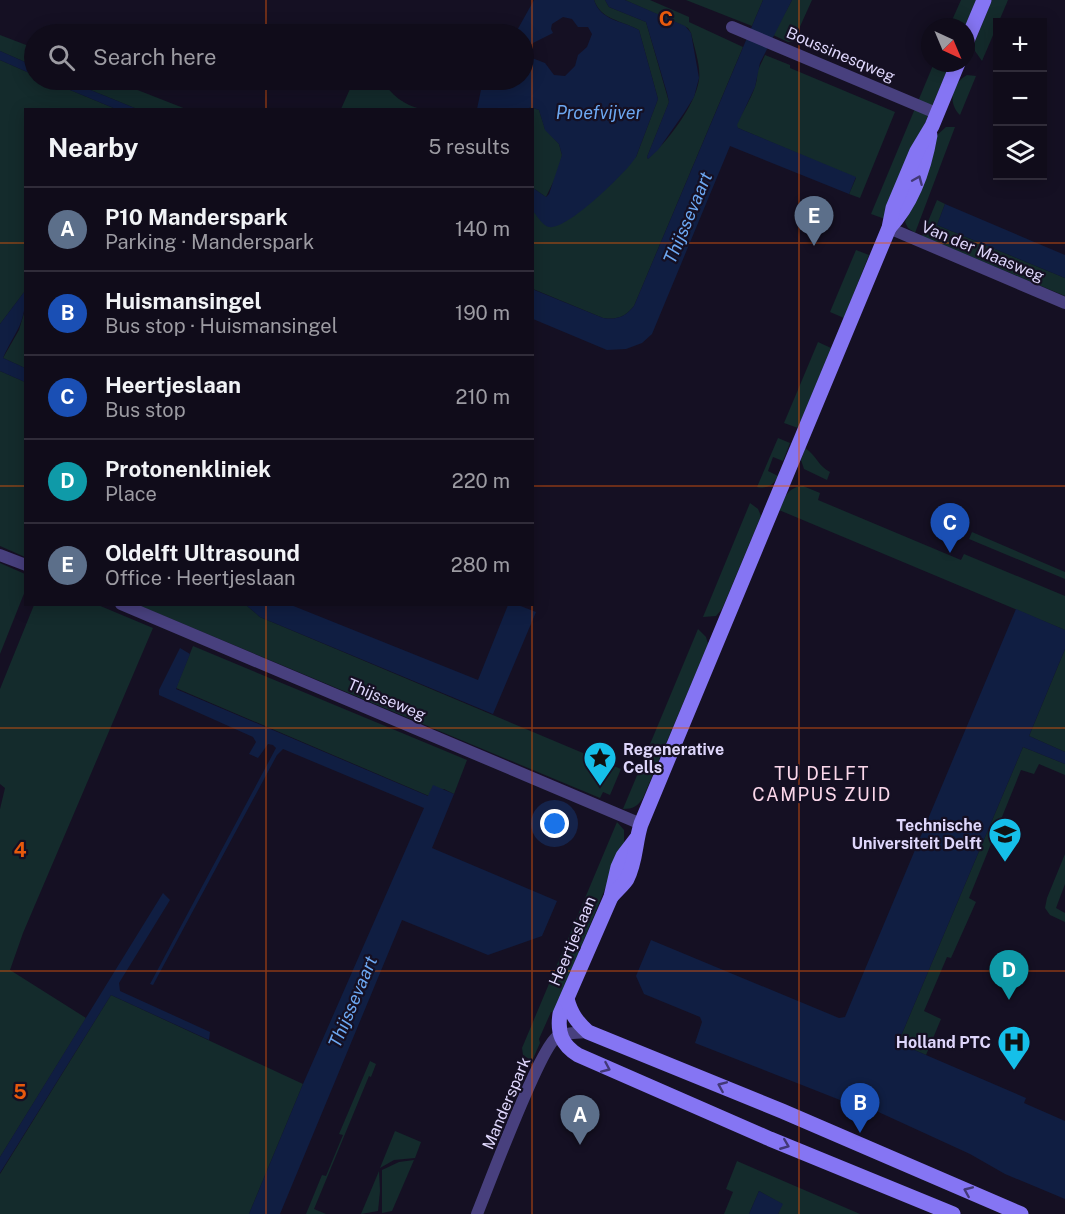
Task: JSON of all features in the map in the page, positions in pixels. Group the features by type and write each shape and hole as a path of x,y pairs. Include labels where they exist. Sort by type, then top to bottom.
{"street":[{"path":"975,22 984,0"},
{"name":"Boussinesqweg","path":"732,27 786,49 934,119"},
{"name":"Heertjeslaan","path":"559,1036 560,1014 611,897 615,875 623,856 636,839 889,228 892,208 954,72"},
{"name":"Van der Maasweg","path":"889,228 1065,303"},
{"path":"0,555 24,564"},
{"name":"Thijsseweg","path":"126,606 641,824"},
{"name":"Heertjeslaan","path":"567,999 571,1012 588,1032"},
{"path":"952,1214 578,1055 566,1046 559,1036 588,1032 729,1089 1022,1214"},
{"name":"Manderspark","path":"477,1214 537,1067 552,1041 559,1036"}],"green space":[{"path":"594,0 605,0 609,7 646,22 669,102 648,159 686,112 696,90 699,69 688,28 625,0 650,0 689,17 689,22 743,47 634,306 624,315 612,319 603,318 534,289 534,210 636,157 658,99 639,30 612,19 597,7"},
{"path":"686,0 763,0 752,26"},
{"path":"792,0 812,0 793,42 788,42 773,35"},
{"path":"961,0 976,0 969,18 953,18"},
{"path":"992,0 1008,0 1000,18 993,18 993,35 982,61 975,51 975,42"},
{"path":"0,35 24,44 24,62 0,51"},
{"path":"765,55 790,65 790,68 895,112 860,198 849,194 856,178 738,128 736,125 756,85 757,72"},
{"path":"0,60 24,71 24,90 70,90 114,108 24,108 24,292 0,324"},
{"path":"930,72 946,72 885,219 871,214"},
{"path":"967,75 976,76 960,115 954,105 953,94 958,83"},
{"path":"90,90 138,90 183,108 135,108"},
{"path":"350,90 390,90 398,99 418,108 341,108"},
{"path":"534,108 539,110 545,129 559,144 562,155 557,174 546,197 534,189"},
{"path":"946,127 955,127 915,233 908,228 905,222 931,162 936,136"},
{"path":"937,200 945,204 937,225 1065,278 1065,296 922,236"},
{"path":"856,250 869,255 844,318 830,312"},
{"path":"24,313 24,368 3,358 19,330"},
{"path":"818,342 831,348 798,428 784,423"},
{"path":"0,371 24,382 24,557 0,546"},
{"path":"778,438 790,443 783,461 773,457 768,471 778,476 770,486 757,487"},
{"path":"805,448 830,472 827,480 804,469 801,460"},
{"path":"803,486 820,493 818,500 961,560 964,554 1065,596 1065,630 779,510 790,491"},
{"path":"750,503 758,509 761,516 722,609 716,616 703,617"},
{"path":"972,532 1065,572 1065,579 969,539"},
{"path":"0,563 24,574 24,594 0,654"},
{"path":"34,606 100,606 153,628 23,933 10,970 86,1018 0,1157 0,809 5,788 0,784 0,689"},
{"path":"140,606 247,606 260,617 621,769 610,795 603,792 600,798"},
{"path":"698,629 706,637 708,644 643,798 635,806 623,809"},
{"path":"193,646 467,760 454,794 444,789 429,796 176,688"},
{"path":"1065,649 1065,752 1029,736"},
{"path":"1023,747 1065,764 1065,775 1039,764 1034,774 1021,770 969,898 976,902 951,958 947,957 924,1011 941,1019 926,1055 898,1043"},
{"path":"617,822 624,830 624,843 554,1012 551,1012 539,1039 540,1043 532,1061 523,1055 522,1048"},
{"path":"1065,854 1065,884 1056,908 1065,913 1065,922 1050,915 1045,908"},
{"path":"111,995 303,1084 249,1214 0,1214 0,1174"},
{"path":"370,1061 376,1064 314,1209 326,1214 306,1214 322,1175 326,1176 343,1135 339,1134"},
{"path":"395,1131 421,1142 415,1158 394,1160 380,1168"},
{"path":"414,1160 392,1211 382,1213 382,1170 399,1162"},
{"path":"737,1161 860,1214 778,1214 782,1204 759,1191 749,1214 724,1214 733,1192 726,1189"},
{"path":"379,1171 378,1211 361,1214"}],"water":[{"name":"Proefvijver","path":"534,0 594,0 601,12 607,16 639,30 658,99 636,157 630,165 592,202 568,221 549,227 540,221 534,212 534,189 546,197 549,194 562,155 559,144 545,130 539,110 531,107 477,108 481,90 534,90 534,59 545,63 554,75 565,76 575,66 578,55 587,47 592,34 588,27 578,27 572,19 563,17 552,24 553,33 534,42 534,24 521,24"},
{"path":"605,0 625,0 685,26 691,33 699,78 694,97 658,150 648,159 669,102 667,93 646,22 609,7"},
{"name":"Thijssevaart","path":"763,0 792,0 760,63 755,87 737,125 738,128 856,177 849,194 730,146 652,334 642,343 626,349 607,350 534,319 534,290 603,318 620,317 634,306"},
{"path":"0,51 24,62 24,71 0,60"},
{"path":"70,90 90,90 135,108 114,108"},
{"path":"945,204 1065,255 1065,278 937,225"},
{"path":"24,292 22,319 3,358 24,368 24,382 0,371 0,324"},
{"path":"247,606 293,606 478,680 508,606 521,606 536,612 493,714 260,617"},
{"path":"1016,609 1065,630 1065,649 1029,736 1065,752 1065,764 1023,747 898,1043 1026,1098 1024,1103 1065,1121 1065,1199 1005,1174 970,1154 861,1104 840,1100 695,1043 702,1022 700,1017 644,994 636,976 651,940 839,1018 845,1017"},
{"name":"Thijssevaart","path":"180,648 190,654 176,689 428,796 433,785 454,794 432,848 557,901 542,936 488,955 402,920 280,1214 249,1214 303,1084 424,808 283,749 277,755 153,985 150,984 276,748 268,744 258,758 249,754 256,742 253,737 159,695 159,690"},
{"path":"163,893 170,900 119,983 120,991 210,1032 209,1040 111,995 0,1173 0,1157"},
{"path":"759,1191 783,1204 778,1214 749,1214"}],"place":[{"name":"Oldelft Ultrasound","path":"814,246"},
{"name":"Heertjeslaan","path":"950,553"},
{"name":"Regenerative Cells","path":"600,787"},
{"name":"Technische Universiteit Delft","path":"1005,863"},
{"name":"Protonenkliniek","path":"1009,1000"},
{"name":"Holland PTC","path":"1014,1071"},
{"name":"Huismansingel","path":"860,1133"},
{"name":"P10 Manderspark","path":"580,1145"}],"district":[{"name":"TU DELFT CAMPUS ZUID","path":"822,784"}]}
